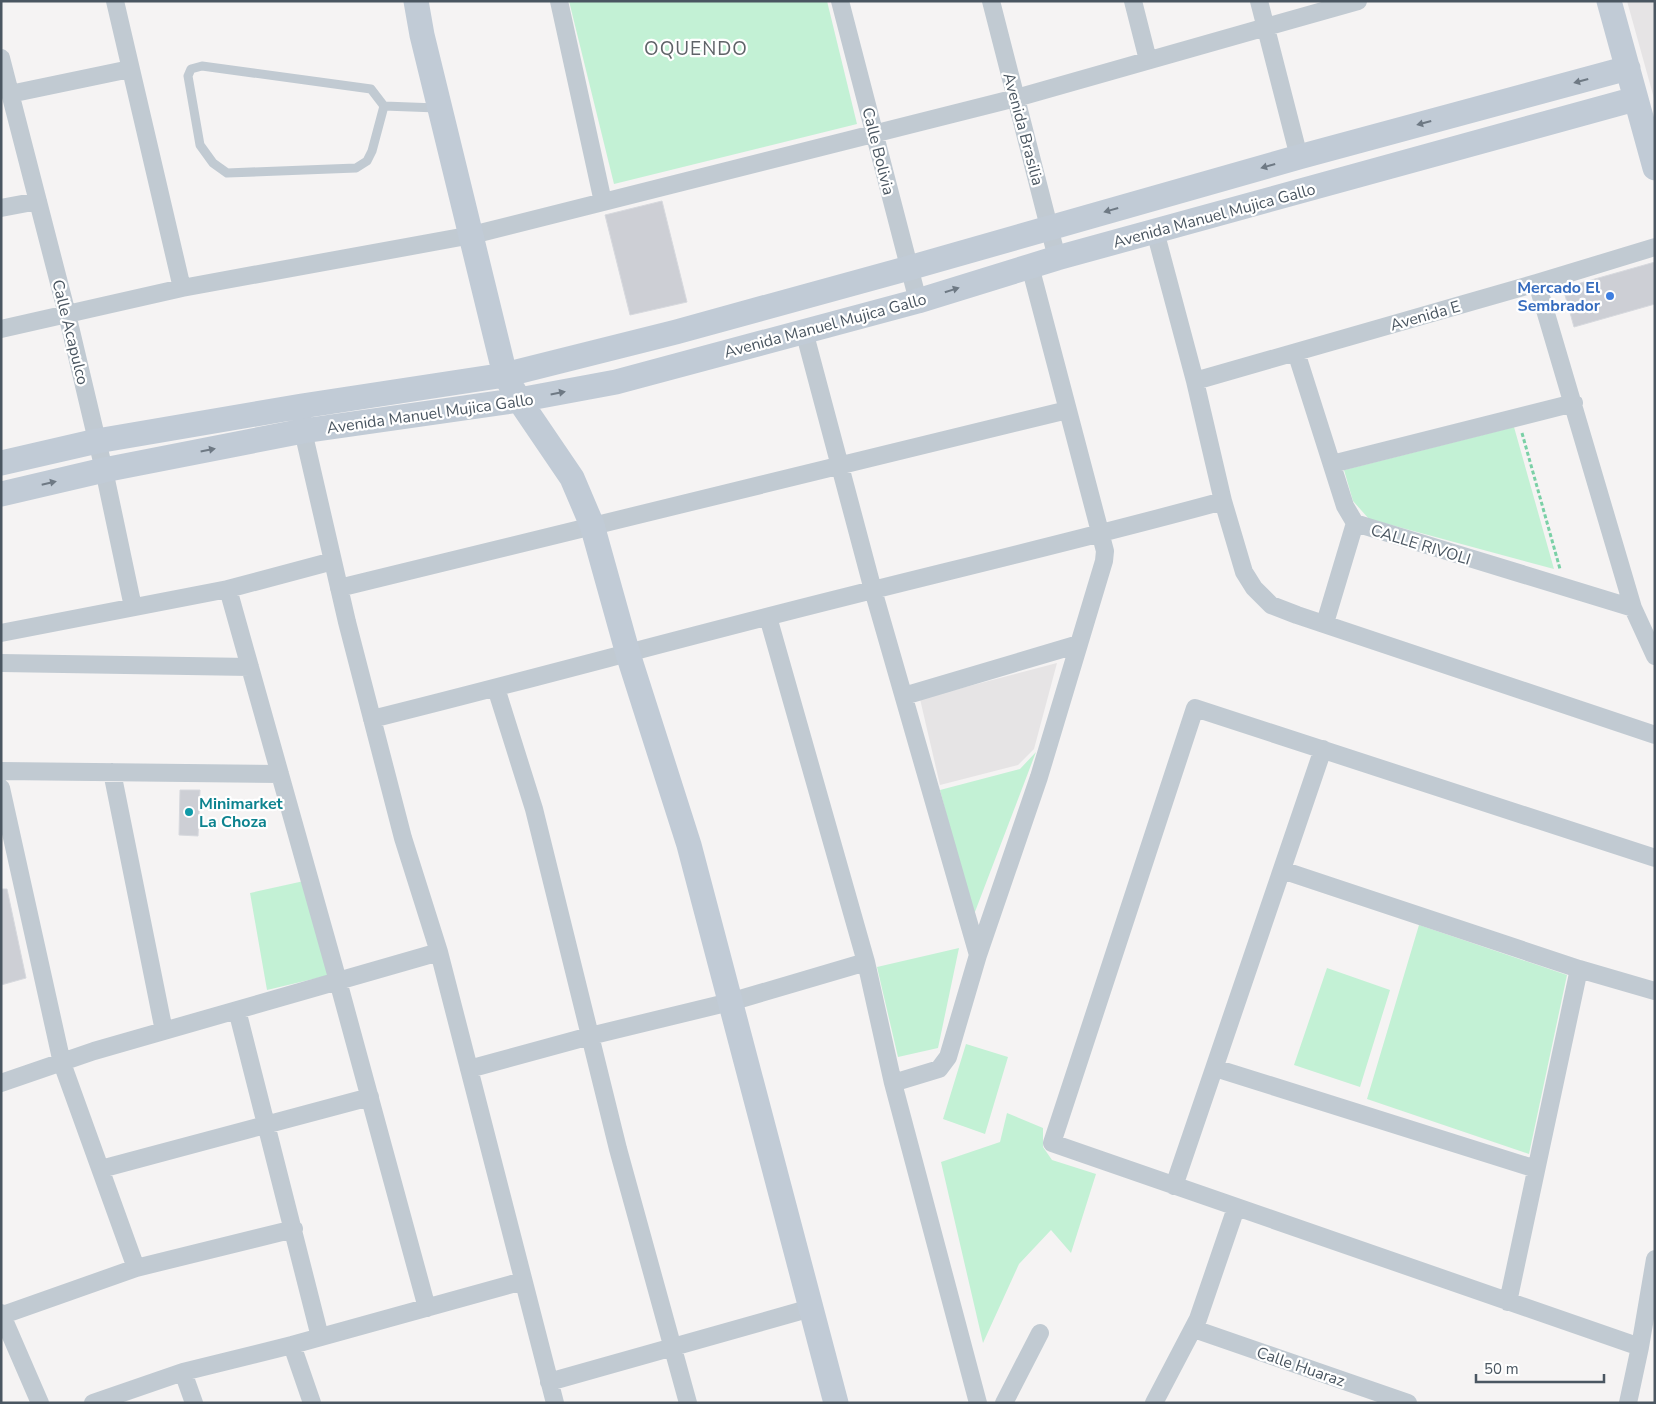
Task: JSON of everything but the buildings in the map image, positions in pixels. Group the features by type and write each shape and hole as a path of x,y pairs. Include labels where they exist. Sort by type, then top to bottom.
{"street":[{"path":"115,1 182,288"},
{"path":"416,1 422,36 505,375 572,478 592,525 628,654 689,845 836,1403"},
{"path":"558,1 603,202"},
{"name":"Calle Bolivia","path":"840,1 918,301"},
{"name":"Avenida Brasilia","path":"991,1 1057,258"},
{"path":"1133,1 1148,60"},
{"path":"1259,1 1299,157"},
{"path":"1,329 182,288 472,235 1016,98 1358,1"},
{"path":"1610,1 1655,168"},
{"name":"Calle Acapulco","path":"1,58 67,314 104,470 133,608"},
{"name":"Avenida Manuel Mujica Gallo","path":"1,463 97,441 302,406 505,375 676,332 1299,157 1628,68"},
{"path":"10,94 130,69"},
{"name":"Avenida Manuel Mujica Gallo","path":"1,494 104,470 303,431 520,400 616,382 918,301 1057,258 1635,99"},
{"path":"1,208 38,201"},
{"path":"1155,231 1195,381 1223,501 1244,572 1254,588 1271,605 1655,735"},
{"name":"Avenida E","path":"1195,381 1537,283 1655,247"},
{"path":"893,1083 939,1069 948,1057 978,955 1039,778 1104,562 1105,550 1101,534 1030,266"},
{"path":"1537,283 1633,608 1655,656"},
{"path":"804,331 873,590 978,955"},
{"name":"CALLE RIVOLI","path":"1296,352 1345,506 1355,524 1633,608"},
{"path":"1332,464 1574,403"},
{"path":"302,406 303,431 372,719 403,838 439,952 555,1403"},
{"path":"340,588 1067,410"},
{"path":"372,719 628,654 768,616 1101,534 1223,501"},
{"path":"1325,623 1355,524"},
{"path":"1,633 228,589 333,561"},
{"path":"228,589 428,1308"},
{"path":"768,616 866,962 893,1083 978,1403"},
{"path":"904,696 1079,644"},
{"path":"1,663 250,667"},
{"path":"496,688 534,809 618,1149 674,1345 688,1403"},
{"path":"1640,1347 1052,1143 1195,708 1655,858"},
{"path":"1174,1186 1323,749"},
{"path":"1,771 280,774"},
{"path":"112,772 164,1031"},
{"path":"1,788 62,1063 136,1268"},
{"path":"1282,870 1579,969 1655,991"},
{"path":"1,1083 94,1051 439,952"},
{"path":"469,1070 590,1036 730,1002 866,962"},
{"path":"1508,1302 1579,969"},
{"path":"237,1010 294,1229 320,1338"},
{"path":"1215,1068 1536,1169"},
{"path":"100,1169 370,1097"},
{"path":"1154,1403 1194,1328 1236,1208"},
{"path":"40,1403 2,1314 136,1268 294,1229"},
{"path":"1628,1403 1640,1347 1655,1258"},
{"path":"93,1403 183,1372 292,1346 523,1281"},
{"path":"549,1382 674,1345 811,1308"},
{"name":"Calle Huaraz","path":"1194,1328 1369,1396 1408,1403"},
{"path":"1004,1403 1040,1333"},
{"path":"292,1346 312,1403"},
{"path":"183,1372 194,1403"}],"lane":[{"path":"202,66 371,89 384,106 372,151 367,161 356,168 227,173 213,163 200,145 188,76 191,69 202,66"},
{"path":"384,106 440,108"}],"path":[{"path":"1518,418 1565,588"}],"shaded area":[{"path":"1627,1 1655,1 1655,102"},
{"path":"1057,663 1034,749 1018,765 940,785 920,699"}],"green space":[{"path":"569,1 827,1 857,124 614,184"},
{"path":"1514,427 1554,569 1369,519 1353,501 1344,470"},
{"path":"1036,752 973,917 940,790 1020,769"},
{"path":"304,881 330,975 267,990 250,893"},
{"path":"1419,925 1567,975 1529,1154 1367,1099"},
{"path":"959,948 938,1048 898,1057 877,967"},
{"path":"1327,968 1390,990 1360,1087 1294,1065"},
{"path":"966,1044 1008,1057 985,1134 943,1119"},
{"path":"1007,1113 1043,1128 1043,1147 1052,1160 1096,1174 1071,1253 1051,1230 1019,1264 983,1343 941,1162 1000,1142"}],"place":[{"name":"Mercado El Sembrador","path":"1610,296"},
{"name":"Minimarket La Choza","path":"189,812"}],"district":[{"name":"OQUENDO","path":"696,48"}]}
